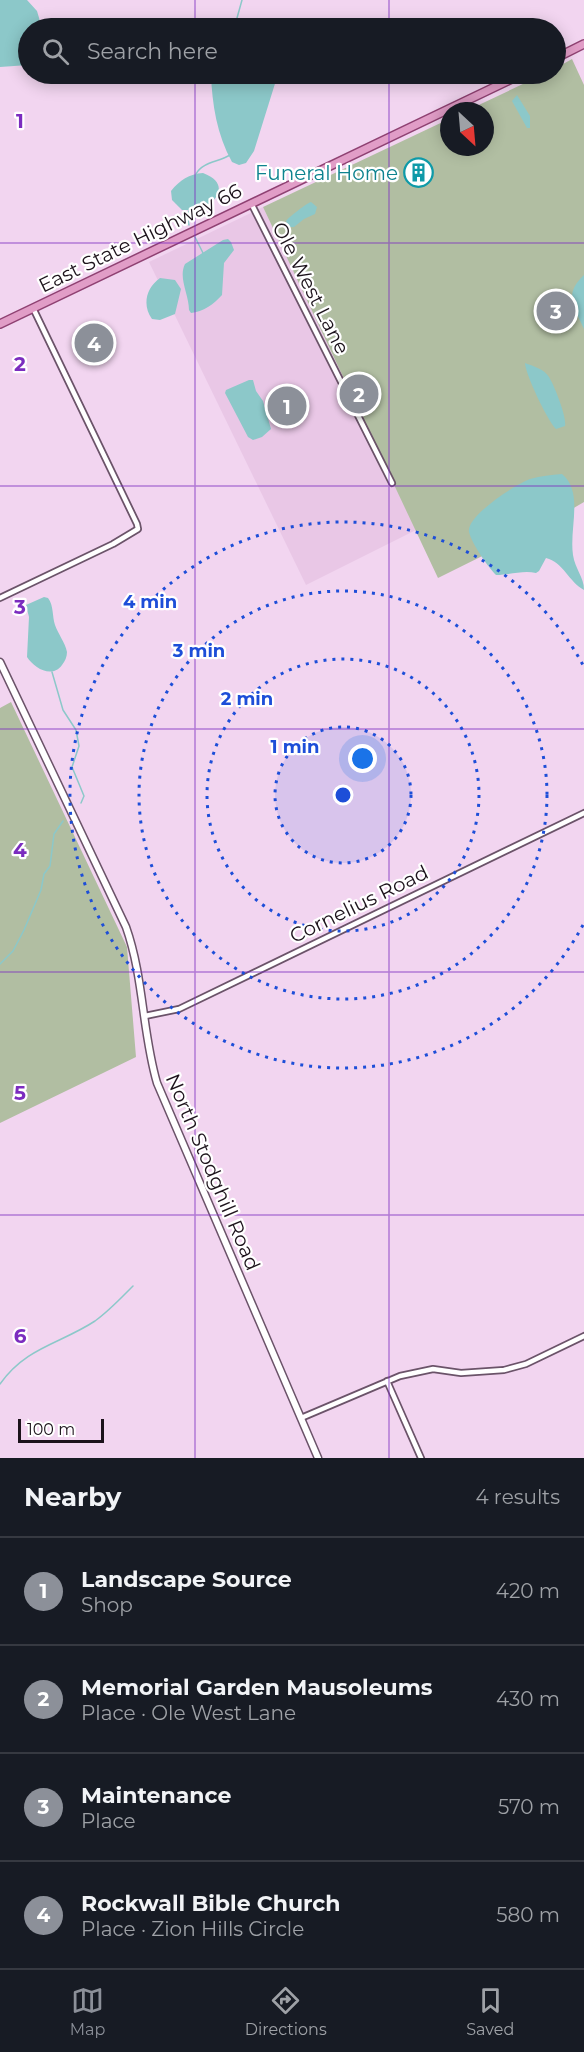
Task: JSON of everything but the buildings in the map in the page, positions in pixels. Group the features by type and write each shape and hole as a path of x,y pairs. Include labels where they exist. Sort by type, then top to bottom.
{"main road":[{"path":"566,53 584,44"},
{"name":"East State Highway 66","path":"0,324 501,84"}],"street":[{"name":"Ole West Lane","path":"251,203 392,483"},
{"path":"0,598 113,544 138,529 33,308"},
{"name":"North Stodghill Road","path":"0,662 126,927 136,962 157,1083 318,1458"},
{"name":"Cornelius Road","path":"145,1016 179,1009 584,813"},
{"path":"301,1418 400,1376 433,1369 461,1373 504,1370 526,1364 584,1336"},
{"path":"387,1381 421,1458"}],"shaded area":[{"path":"0,0 27,0 37,11 39,18 18,18 18,66 0,67"},
{"path":"572,59 584,85 584,502 543,526 438,578 263,207 440,123 440,156 494,156 494,102 485,102 523,84 566,84 566,62"},
{"path":"212,84 275,84 254,151 246,163 239,165 232,162 227,152 219,130"},
{"path":"517,95 530,116 530,128 527,128 512,101"},
{"path":"203,173 217,183 218,194 201,210 193,213 182,210 172,200 171,191 185,178"},
{"path":"311,202 317,207 315,214 294,227 288,227 286,221"},
{"path":"263,207 416,530 306,585 149,262"},
{"path":"228,239 234,250 224,263 222,295 208,307 191,313 183,280 185,264"},
{"path":"584,275 584,329 574,307 572,295"},
{"path":"160,278 175,280 181,289 175,314 160,320 152,319 146,303 151,287"},
{"path":"525,363 541,370 549,377 562,409 565,426 556,429 552,424 532,386"},
{"path":"253,380 256,391 263,401 271,429 262,437 253,440 248,437 225,393 226,390"},
{"path":"562,474 569,482 574,500 573,555 584,590 562,568 546,558 536,573 496,575 473,543 469,532 470,525 493,501 514,487 530,479"},
{"path":"44,597 50,601 55,625 67,652 58,669 48,672 34,665 27,657 29,617 26,605"},
{"path":"11,702 127,947 136,1057 0,1123 0,708"}],"waterway":[{"path":"237,18 242,0"},
{"path":"196,174 202,167 230,155"},
{"path":"189,211 187,216 189,225"},
{"path":"195,237 203,253"},
{"path":"52,672 63,710 76,730 79,746 72,767 84,796 81,803"},
{"path":"0,964 13,951 24,930 41,890 44,874 50,866 54,834 63,821"},
{"path":"0,1384 10,1372 32,1354 95,1321 133,1286"}],"place":[{"name":"Funeral Home","path":"419,173"},
{"name":"Maintenance","path":"556,311"},
{"name":"Rockwall Bible Church","path":"94,343"},
{"name":"Memorial Garden Mausoleums","path":"359,394"},
{"name":"Landscape Source","path":"287,406"}]}
